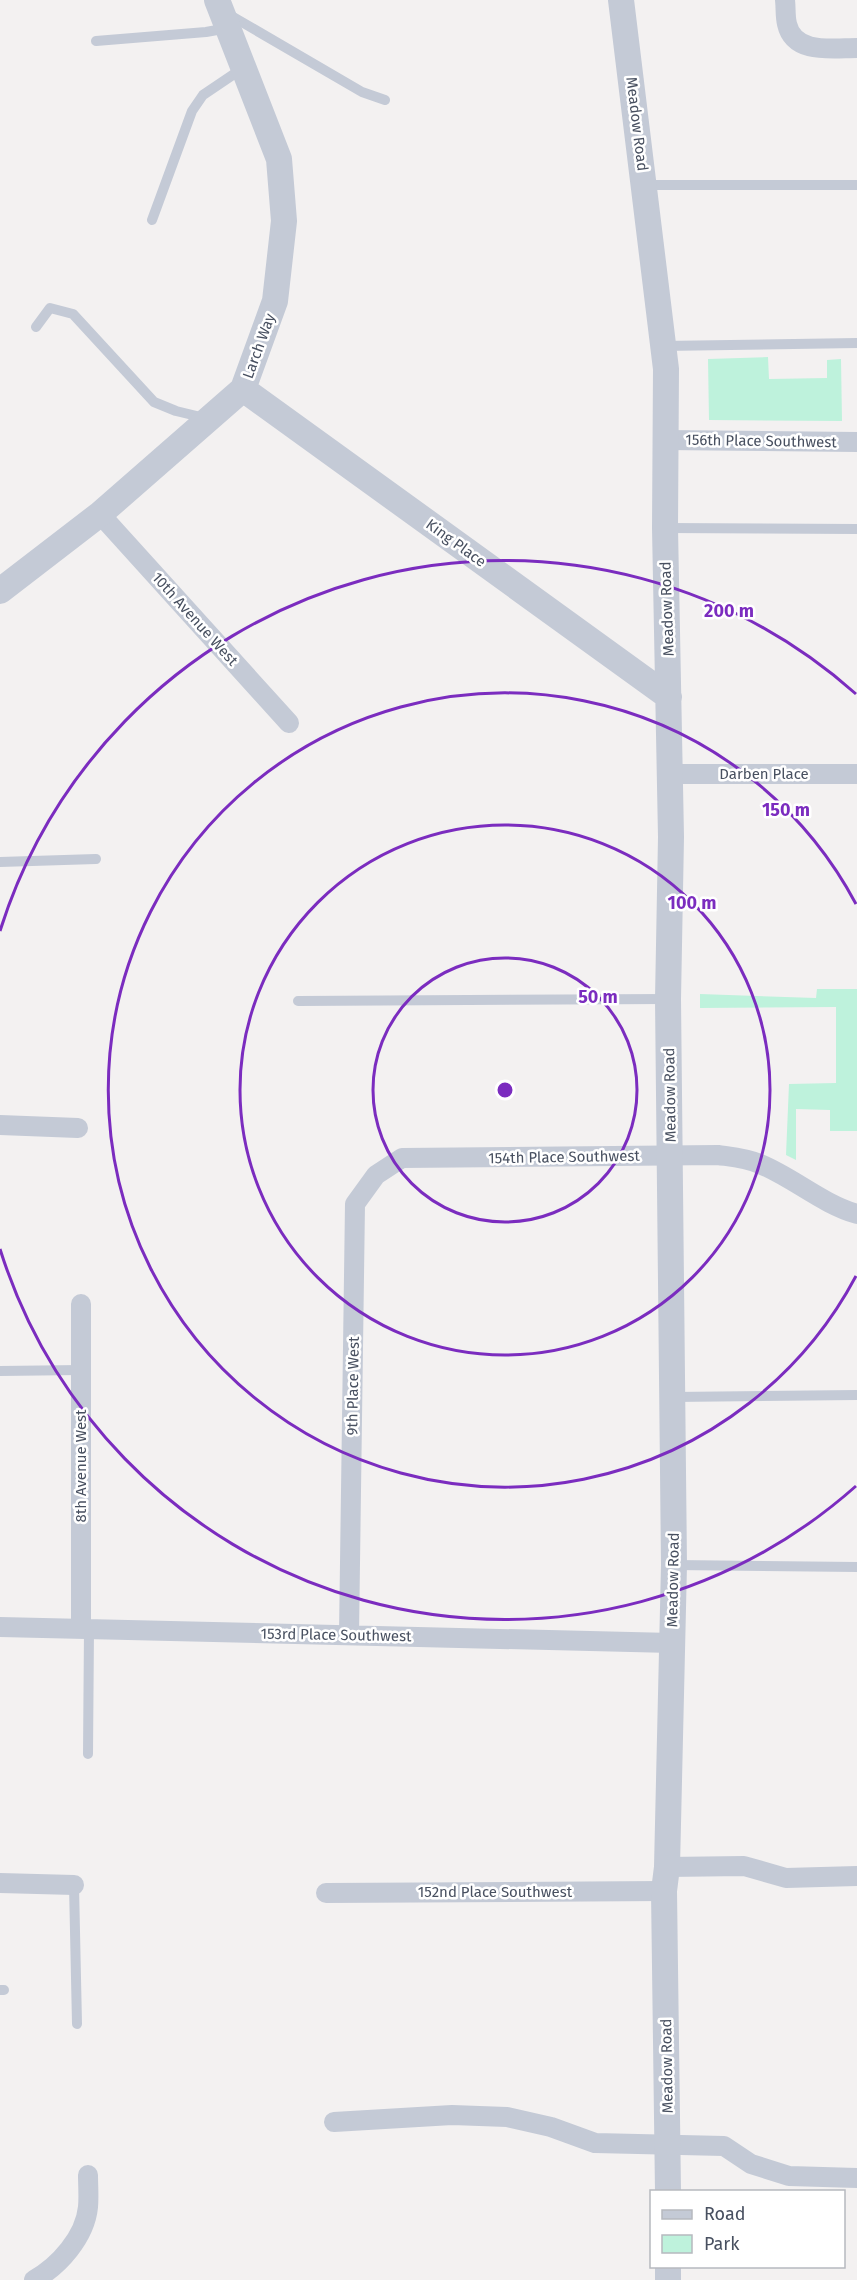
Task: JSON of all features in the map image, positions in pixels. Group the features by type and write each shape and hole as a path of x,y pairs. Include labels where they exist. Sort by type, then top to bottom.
{"street":[{"name":"Meadow Road","path":"621,0 666,369 665,528 670,774 668,999 674,1565 665,1879 668,2190"},
{"path":"785,0 787,26 800,43 813,48 857,48"},
{"name":"Larch Way","path":"0,591 100,514 243,389 275,301 284,221 279,159 222,12"},
{"name":"King Place","path":"243,389 669,697"},
{"name":"156th Place Southwest","path":"665,440 857,442"},
{"name":"10th Avenue West","path":"100,514 289,723"},
{"name":"Darben Place","path":"670,774 857,774"},
{"path":"0,1125 78,1128"},
{"name":"154th Place Southwest","path":"402,1158 671,1155 739,1157 758,1163 836,1206 857,1214"},
{"name":"9th Place West","path":"349,1635 355,1204 376,1175 402,1158"},
{"name":"8th Avenue West","path":"81,1304 85,1629"},
{"name":"153rd Place Southwest","path":"0,1627 672,1643"},
{"name":"152nd Place Southwest","path":"326,1893 665,1879 744,1866 786,1878 857,1876"},
{"path":"0,1883 74,1885"},
{"path":"334,2122 452,2115 507,2117 551,2127 595,2143 724,2146 751,2164 789,2176 857,2178"},
{"path":"34,2280 49,2271 74,2244 88,2210 88,2175"}],"lane":[{"path":"96,41 206,32 222,12 362,92 386,100"},
{"path":"152,220 192,111 203,95 243,67"},
{"path":"644,185 857,185"},
{"path":"36,327 50,308 73,314 154,402 176,411 208,419"},
{"path":"663,346 857,343"},
{"path":"665,528 857,529"},
{"path":"0,862 96,859"},
{"path":"297,1000 668,999"},
{"path":"0,1371 81,1370"},
{"path":"673,1397 857,1395"},
{"path":"674,1565 857,1567"},
{"path":"85,1629 88,1754"},
{"path":"74,1885 77,2024"}],"green space":[{"path":"768,357 769,379 827,378 827,360 841,359 842,421 709,420 708,359"},
{"path":"817,989 857,989 857,1131 830,1131 830,1110 796,1109 796,1160 786,1155 789,1084 836,1083 836,1007 700,1008 700,994 816,998"}]}
